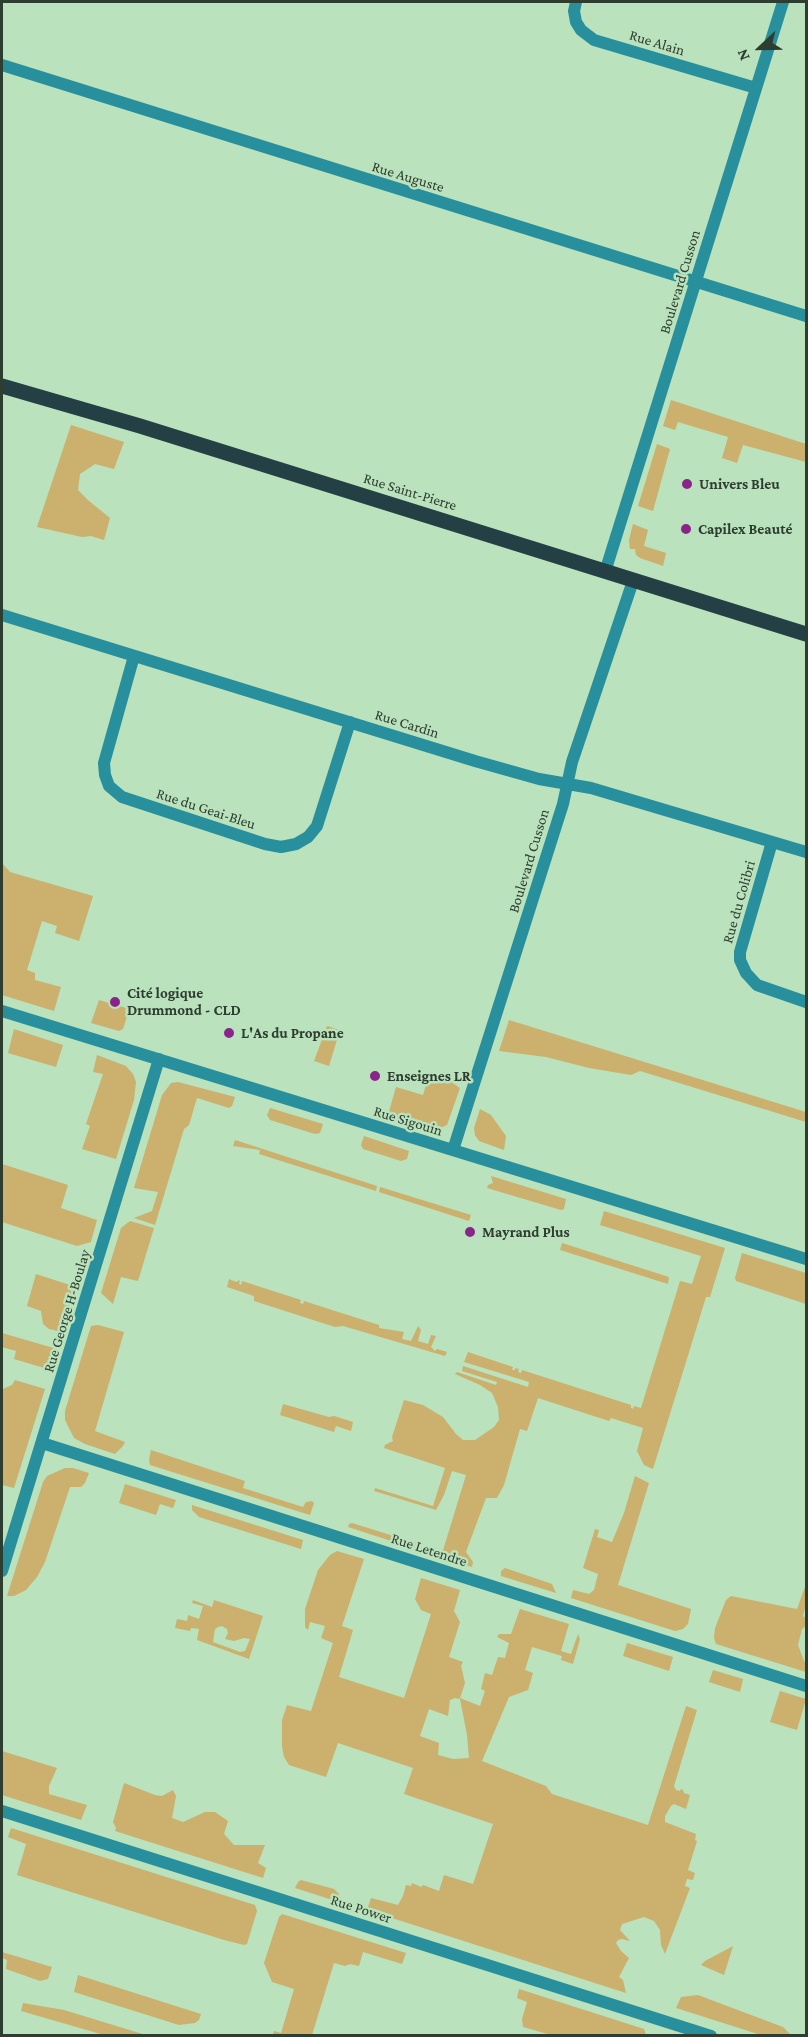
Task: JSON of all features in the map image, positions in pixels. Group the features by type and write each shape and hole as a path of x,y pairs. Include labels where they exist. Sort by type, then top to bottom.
{"main road":[{"name":"Rue Saint-Pierre","path":"2,386 140,426 807,634"}],"street":[{"name":"Rue Alain","path":"576,2 574,11 576,21 581,30 594,40 756,88"},
{"name":"Boulevard Cusson","path":"605,572 783,2"},
{"name":"Rue Auguste","path":"2,65 807,316"},
{"name":"Boulevard Cusson","path":"453,1150 506,988 572,762 633,581"},
{"name":"Rue Cardin","path":"2,615 489,765 539,779 601,791 807,852"},
{"name":"Rue du Geai-Bleu","path":"134,656 105,756 105,775 110,786 122,797 265,844 281,847 296,844 313,831 350,722"},
{"name":"Rue du Colibri","path":"772,842 740,952 740,960 746,974 757,985 807,1002"},
{"name":"Rue Sigouin","path":"2,1011 807,1258"},
{"name":"Rue George H-Boulay","path":"2,1571 159,1059"},
{"name":"Rue Letendre","path":"42,1443 807,1686"},
{"name":"Rue Power","path":"2,1811 711,2036"}],"shaded area":[{"path":"671,400 806,444 806,462 743,445 737,463 722,458 728,437 678,422 675,430 663,426"},
{"path":"71,425 124,442 114,469 95,464 80,474 78,490 110,518 104,540 37,527"},
{"path":"657,444 670,449 653,511 638,506"},
{"path":"633,524 648,530 644,546 666,553 663,566 640,558 636,555 635,549 630,549 629,540"},
{"path":"2,863 10,872 93,896 79,941 55,933 57,926 42,921 27,970 35,973 35,980 61,987 54,1011 2,995"},
{"path":"99,1000 126,1008 125,1012 128,1013 123,1029 119,1031 91,1023"},
{"path":"509,1020 806,1112 806,1122 640,1071 631,1075 589,1068 546,1057 499,1051"},
{"path":"327,1026 340,1030 329,1066 314,1061"},
{"path":"14,1029 63,1045 56,1067 8,1053"},
{"path":"97,1055 126,1066 136,1082 134,1100 116,1159 82,1149 90,1126 86,1124 103,1074 93,1072"},
{"path":"429,1075 450,1081 460,1088 447,1125 438,1129 388,1115 396,1087 423,1095"},
{"path":"178,1082 235,1097 229,1108 197,1098 189,1125 184,1129 155,1225 134,1218 152,1211 158,1192 134,1188 162,1095 171,1083"},
{"path":"270,1108 323,1124 320,1133 315,1134 270,1120 267,1115"},
{"path":"480,1109 491,1115 506,1136 504,1150 479,1141 475,1135 474,1128"},
{"path":"364,1136 409,1151 407,1159 401,1161 363,1149 361,1145"},
{"path":"235,1140 377,1186 376,1191 259,1154 260,1150 233,1146"},
{"path":"2,1164 68,1185 61,1208 97,1220 91,1242 77,1246 2,1222"},
{"path":"491,1176 566,1199 564,1209 487,1188 493,1183"},
{"path":"380,1187 471,1215 469,1221 379,1192"},
{"path":"604,1211 725,1248 710,1297 706,1297 653,1469 644,1465 637,1451 643,1428 611,1418 609,1421 538,1398 527,1431 520,1429 504,1485 497,1498 486,1498 466,1552 473,1562 472,1567 441,1557 466,1475 452,1471 436,1510 374,1491 375,1488 433,1506 445,1468 384,1448 393,1441 392,1437 404,1400 423,1405 443,1417 463,1440 475,1440 494,1427 499,1420 498,1407 492,1393 455,1374 457,1372 496,1385 497,1382 462,1371 463,1366 528,1387 529,1382 464,1362 468,1352 513,1367 512,1370 519,1369 518,1372 521,1373 522,1370 631,1405 633,1409 634,1406 641,1408 680,1281 692,1284 701,1256 600,1225"},
{"path":"130,1221 154,1228 138,1281 121,1277 113,1304 101,1293 121,1228"},
{"path":"562,1243 669,1277 668,1284 560,1250"},
{"path":"742,1253 806,1273 806,1304 736,1281"},
{"path":"36,1274 76,1287 63,1332 49,1329 43,1324 41,1311 27,1306"},
{"path":"229,1279 236,1282 240,1280 241,1285 242,1281 301,1300 300,1303 303,1304 304,1301 379,1325 379,1328 404,1332 402,1339 411,1341 418,1326 421,1330 418,1341 428,1344 431,1335 436,1336 431,1347 435,1351 437,1349 447,1352 445,1356 343,1326 335,1327 254,1301 254,1296 227,1287"},
{"path":"98,1325 124,1332 95,1431 125,1442 115,1454 74,1438 65,1420 65,1411 91,1326"},
{"path":"2,1333 57,1349 51,1370 14,1359 16,1351 2,1347"},
{"path":"15,1380 45,1389 14,1488 2,1485 2,1393 3,1389 12,1385"},
{"path":"283,1404 353,1422 351,1431 336,1426 334,1432 280,1415"},
{"path":"151,1450 245,1481 243,1488 303,1507 306,1502 312,1501 314,1503 310,1515 150,1465"},
{"path":"65,1468 89,1473 81,1487 70,1487 45,1562 37,1577 26,1590 14,1596 7,1596 43,1482 47,1476"},
{"path":"635,1476 649,1483 618,1585 691,1609 688,1624 683,1629 675,1631 571,1598 573,1590 589,1594 594,1590 598,1574 583,1568 595,1529 599,1530 597,1537 612,1542"},
{"path":"125,1484 176,1500 173,1508 160,1504 156,1515 119,1503"},
{"path":"192,1505 303,1540 301,1549 199,1517 192,1510"},
{"path":"352,1523 419,1544 419,1550 348,1527"},
{"path":"337,1551 364,1559 342,1626 353,1630 339,1677 404,1698 431,1614 421,1610 415,1599 421,1578 460,1590 454,1611 460,1622 449,1657 463,1662 461,1666 465,1683 460,1698 480,1706 485,1691 481,1689 485,1673 492,1675 498,1657 505,1658 509,1643 497,1637 499,1634 511,1634 520,1609 569,1624 561,1651 571,1654 578,1634 580,1639 573,1664 561,1660 562,1656 532,1647 525,1670 533,1673 528,1690 509,1697 482,1761 546,1786 552,1794 648,1825 686,1706 697,1710 674,1786 676,1790 681,1789 690,1795 686,1809 674,1804 665,1816 665,1822 696,1834 695,1840 697,1841 688,1870 695,1873 693,1880 687,1879 685,1886 690,1888 665,1954 661,1945 660,1930 654,1921 644,1917 622,1924 620,1930 630,1941 622,1939 616,1943 629,1958 619,1977 623,1980 626,1993 367,1910 371,1898 398,1905 406,1885 411,1886 412,1883 439,1891 444,1875 473,1884 493,1824 404,1794 413,1768 338,1743 326,1777 289,1765 284,1757 282,1720 287,1705 311,1711 333,1643 321,1638 325,1626 310,1622 308,1630 305,1627 305,1609 318,1570 330,1555","holes":["460,1699 469,1758 453,1759 438,1755 439,1743 420,1736 429,1709 448,1716 450,1700"]},
{"path":"505,1568 552,1584 556,1593 501,1576 501,1571"},
{"path":"806,1584 806,1604 803,1616 806,1618 806,1626 802,1629 798,1645 806,1662 806,1672 716,1644 715,1628 726,1600 731,1596 797,1609"},
{"path":"193,1600 212,1607 214,1600 263,1616 249,1659 197,1640 199,1629 191,1628 190,1631 175,1628 177,1619 187,1621 188,1615 199,1619 203,1606 192,1603","holes":["222,1626 227,1629 225,1639 234,1641 250,1639 245,1651 240,1652 213,1642 215,1629"]},
{"path":"627,1643 673,1657 669,1671 623,1656"},
{"path":"713,1670 743,1679 740,1692 709,1682"},
{"path":"780,1691 806,1699 797,1730 770,1722"},
{"path":"2,1751 57,1768 49,1786 49,1794 87,1805 81,1820 2,1795"},
{"path":"124,1783 162,1796 173,1790 176,1796 172,1818 183,1822 205,1812 215,1812 228,1821 224,1834 234,1845 265,1845 258,1863 266,1868 263,1878 115,1831 113,1822"},
{"path":"11,1828 255,1905 257,1911 247,1944 224,1940 17,1875 26,1844 8,1837"},
{"path":"301,1880 334,1889 339,1894 339,1902 295,1888"},
{"path":"282,1914 406,1953 402,1964 363,1952 359,1966 334,1963 312,2035 273,2035 274,2031 281,2033 294,1989 272,1982 264,1963"},
{"path":"733,1946 724,1975 701,1965 705,1961"},
{"path":"2,1952 52,1967 48,1979 40,1981 6,1969 7,1960 2,1958"},
{"path":"78,1975 201,2014 199,2020 195,2023 179,2025 74,1992"},
{"path":"519,1989 644,2029 646,2035 551,2035 523,2027 522,2019 527,2002 517,1998"},
{"path":"698,1995 783,2027 791,2035 761,2035 676,2008 681,1997"},
{"path":"23,2003 64,2010 146,2035 104,2035 21,2011"}],"place":[{"name":"Univers Bleu","path":"687,484"},
{"name":"Capilex Beauté","path":"686,529"},
{"name":"Cité logique Drummond - CLD","path":"115,1002"},
{"name":"L'As du Propane","path":"229,1033"},
{"name":"Enseignes LR","path":"375,1076"},
{"name":"Mayrand Plus","path":"470,1232"}]}
